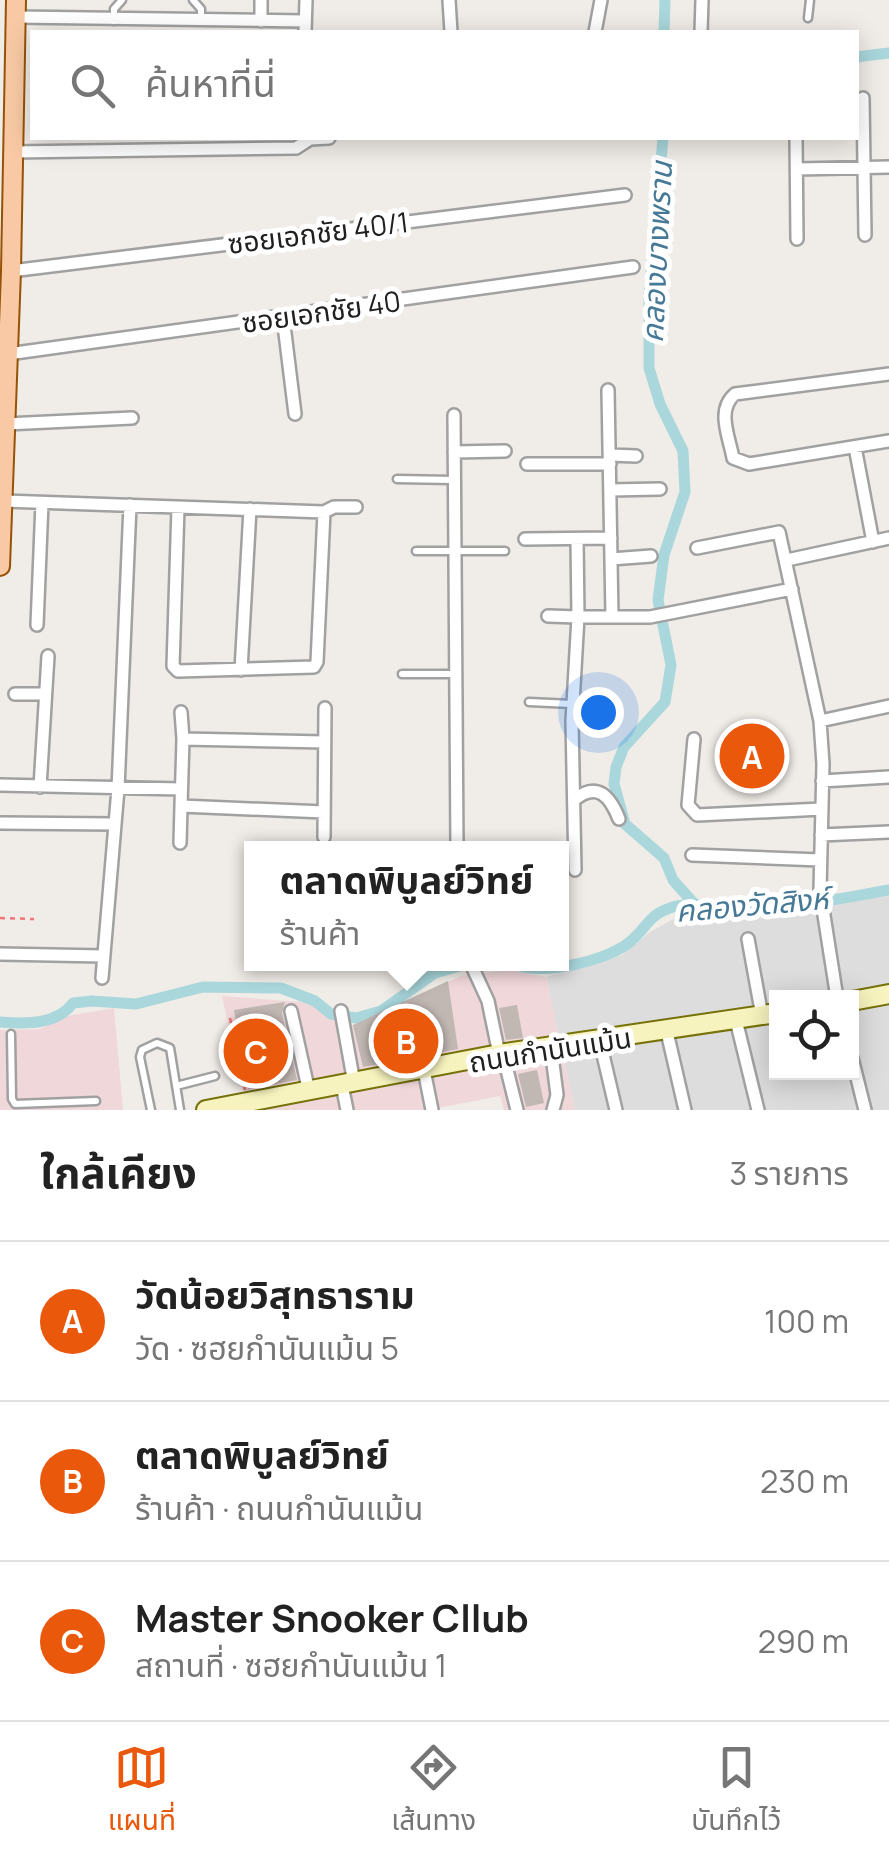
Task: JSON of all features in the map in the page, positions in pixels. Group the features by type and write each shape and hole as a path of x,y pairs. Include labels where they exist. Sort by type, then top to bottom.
{"main road":[{"path":"0,566 14,152 10,12"}],"street":[{"path":"261,0 261,21"},
{"path":"10,12 111,24 202,20 261,21 305,27 306,0"},
{"path":"449,0 451,30"},
{"path":"595,30 601,0"},
{"path":"702,0 702,30"},
{"path":"864,98 862,168 866,235"},
{"path":"14,152 108,144 296,148 307,140"},
{"path":"796,140 798,239"},
{"path":"797,170 889,167"},
{"name":"ซอยเอกชัย 40/1","path":"11,271 625,194"},
{"name":"ซอยเอกชัย 40","path":"8,354 633,267"},
{"path":"283,316 296,414"},
{"path":"889,374 736,394 726,401 724,413 733,458 738,462 750,464 889,441"},
{"path":"608,390 612,617"},
{"path":"454,416 457,841"},
{"path":"6,424 132,418"},
{"path":"855,447 873,542"},
{"path":"454,452 505,450"},
{"path":"526,464 636,456"},
{"path":"610,490 660,489"},
{"path":"4,501 324,512 334,507 356,506"},
{"path":"37,624 42,503"},
{"path":"102,978 118,789 130,505"},
{"path":"178,508 173,666 178,671 308,670 317,662 324,512"},
{"path":"241,670 250,509"},
{"path":"697,548 779,532 820,721 820,890 836,990"},
{"path":"526,538 611,538"},
{"path":"786,560 889,538"},
{"path":"575,870 573,704 577,539"},
{"path":"611,559 651,556"},
{"path":"548,616 650,617 792,589"},
{"path":"40,787 48,656"},
{"path":"15,694 44,694"},
{"path":"820,721 889,706"},
{"path":"324,836 325,708"},
{"path":"180,842 181,712"},
{"path":"182,739 324,742"},
{"path":"694,739 688,805 697,814 822,809"},
{"path":"822,781 889,777"},
{"path":"0,786 181,790"},
{"path":"574,800 584,792 601,792 608,796 619,819"},
{"path":"182,806 324,812"},
{"path":"0,823 114,824"},
{"path":"821,835 889,832"},
{"path":"692,855 820,860"},
{"path":"748,938 769,1014"},
{"path":"0,954 103,956"},
{"path":"474,971 488,1001 516,1110"},
{"path":"859,999 889,994"},
{"path":"340,1011 345,1034 347,1110"},
{"path":"291,1012 309,1092"},
{"name":"ถนนกำนันแม้น","path":"206,1110 286,1103 309,1092 501,1054 769,1014"},
{"path":"736,1020 758,1110"},
{"path":"667,1032 685,1110"},
{"path":"600,1042 616,1110"},
{"path":"551,1048 557,1095 552,1110"},
{"path":"424,1070 432,1110"},
{"path":"857,1080 864,1110"}],"lane":[{"path":"111,24 114,9 122,0"},
{"path":"193,0 202,20"},
{"path":"808,18 810,0"},
{"path":"397,479 454,480"},
{"path":"416,550 505,551"},
{"path":"402,674 455,674"},
{"path":"529,702 573,704"},
{"path":"11,1034 14,1104 96,1101"},
{"path":"151,1110 143,1081 142,1050 156,1043 170,1048 180,1110"},
{"path":"0,1064 10,1064"},
{"path":"176,1086 214,1076"}],"path":[{"path":"0,918 34,919"},
{"path":"230,1018 242,1106"}],"shaded area":[{"path":"889,896 889,1110 575,1110 546,977 622,955 650,932 679,916 697,912"},
{"path":"513,971 546,977 575,1110 504,1110 500,1096 427,1110 247,1110 222,996 327,1004 336,1024 356,1025 461,976"},
{"path":"114,1008 123,1110 0,1110 0,1030 40,1029 67,1016"}],"building":[{"path":"448,981 458,1049 363,1067 353,1025"},
{"path":"285,1002 282,1013 297,1080 248,1089 234,1010"},
{"path":"517,1005 523,1038 506,1040 499,1008"},
{"path":"537,1070 544,1103 526,1107 518,1074"}],"waterway":[{"name":"คลองบางพราน","path":"664,30 665,0"},
{"path":"859,57 889,53"},
{"name":"คลองบางพราน","path":"663,140 649,295 649,368 660,404 683,451 685,492 664,555 658,600 671,665 665,702 624,747 614,784 625,824 664,858 673,880 697,907"},
{"name":"คลองบางพราน","path":"569,965 609,954 632,940 658,913 681,905 781,906 889,890"},
{"name":"คลองวัดสิงห์","path":"0,1022 40,1022 58,1016 73,1003 136,1004 203,987 281,988 315,1001 331,1014 356,1018 381,1011 442,971"}],"place":[{"name":"วัดน้อยวิสุทธาราม","path":"752,756"},
{"name":"ตลาดพิบูลย์วิทย์","path":"406,1041"},
{"name":"Master Snooker Cllub","path":"256,1051"}]}
